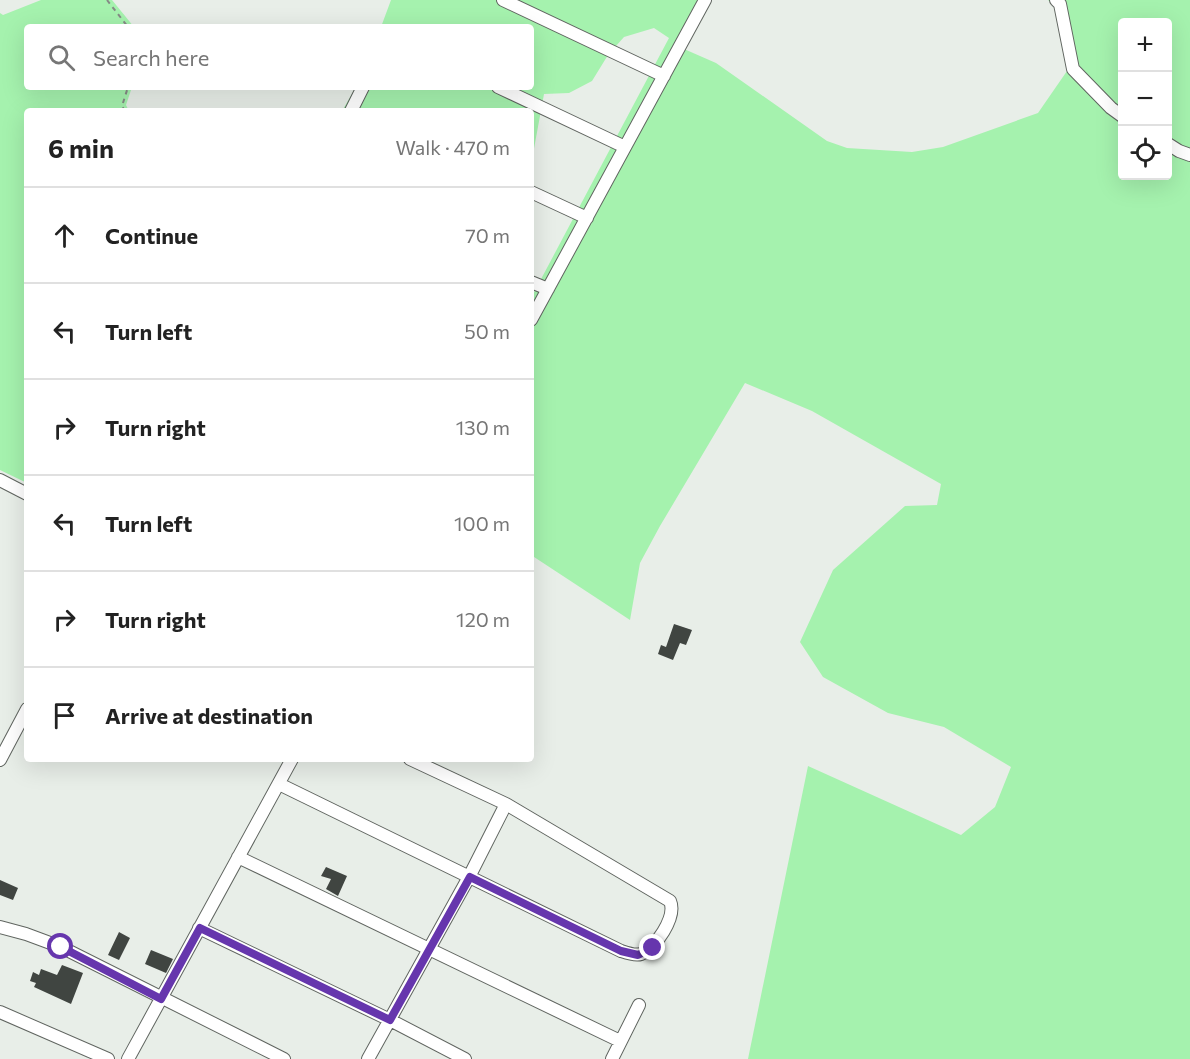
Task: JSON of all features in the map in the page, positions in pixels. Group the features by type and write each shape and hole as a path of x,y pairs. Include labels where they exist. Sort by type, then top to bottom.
{"street":[{"path":"503,0 664,76"},
{"path":"1056,0 1060,4 1073,69 1118,113"},
{"path":"534,315 664,76 702,1"},
{"path":"355,108 362,90"},
{"path":"504,90 625,147"},
{"path":"1172,147 1190,154"},
{"path":"534,193 586,218"},
{"path":"534,283 548,289"},
{"path":"0,480 24,492"},
{"path":"0,760 24,715"},
{"path":"128,1059 290,762"},
{"path":"279,784 621,951 638,955 653,948 669,921 673,907 666,898 506,804 416,762"},
{"path":"368,1059 470,877 506,804"},
{"path":"238,857 620,1041"},
{"path":"0,927 61,947 284,1059"},
{"path":"200,928 465,1059"},
{"path":"612,1059 639,1005"},
{"path":"0,1012 108,1059"}],"path":[{"path":"107,0 126,24"},
{"path":"123,108 127,90"}],"green space":[{"path":"41,0 112,0 132,24 24,24 24,90 131,90 126,105 128,108 24,108 24,482 0,470 0,13 3,15"},
{"path":"391,0 709,0 684,49 716,63 827,141 847,148 912,152 943,147 1038,113 1067,71 1055,7 1048,0 1190,0 1190,1059 748,1059 808,766 961,835 995,807 1011,767 944,727 888,713 823,677 800,642 833,570 905,506 937,505 941,484 812,411 745,383 640,563 630,620 534,557 534,292 669,38 654,28 624,37 608,55 592,81 569,93 544,94 534,149 534,108 344,108 354,90 534,90 534,24 382,24"}],"building":[{"path":"674,624 692,630 686,645 680,643 673,660 658,654 661,645 666,647"},
{"path":"326,867 347,876 338,896 326,889 331,879 321,876"},
{"path":"0,880 18,888 13,900 0,895"},
{"path":"119,932 130,938 119,960 108,955"},
{"path":"151,950 173,959 166,973 145,964"},
{"path":"62,965 83,973 71,1004 34,987 36,983 30,981 33,972 39,975 41,969 57,975"}],"route":[{"path":"61,947 161,999 200,928 390,1020 470,877 621,951 638,955 653,948"}]}
